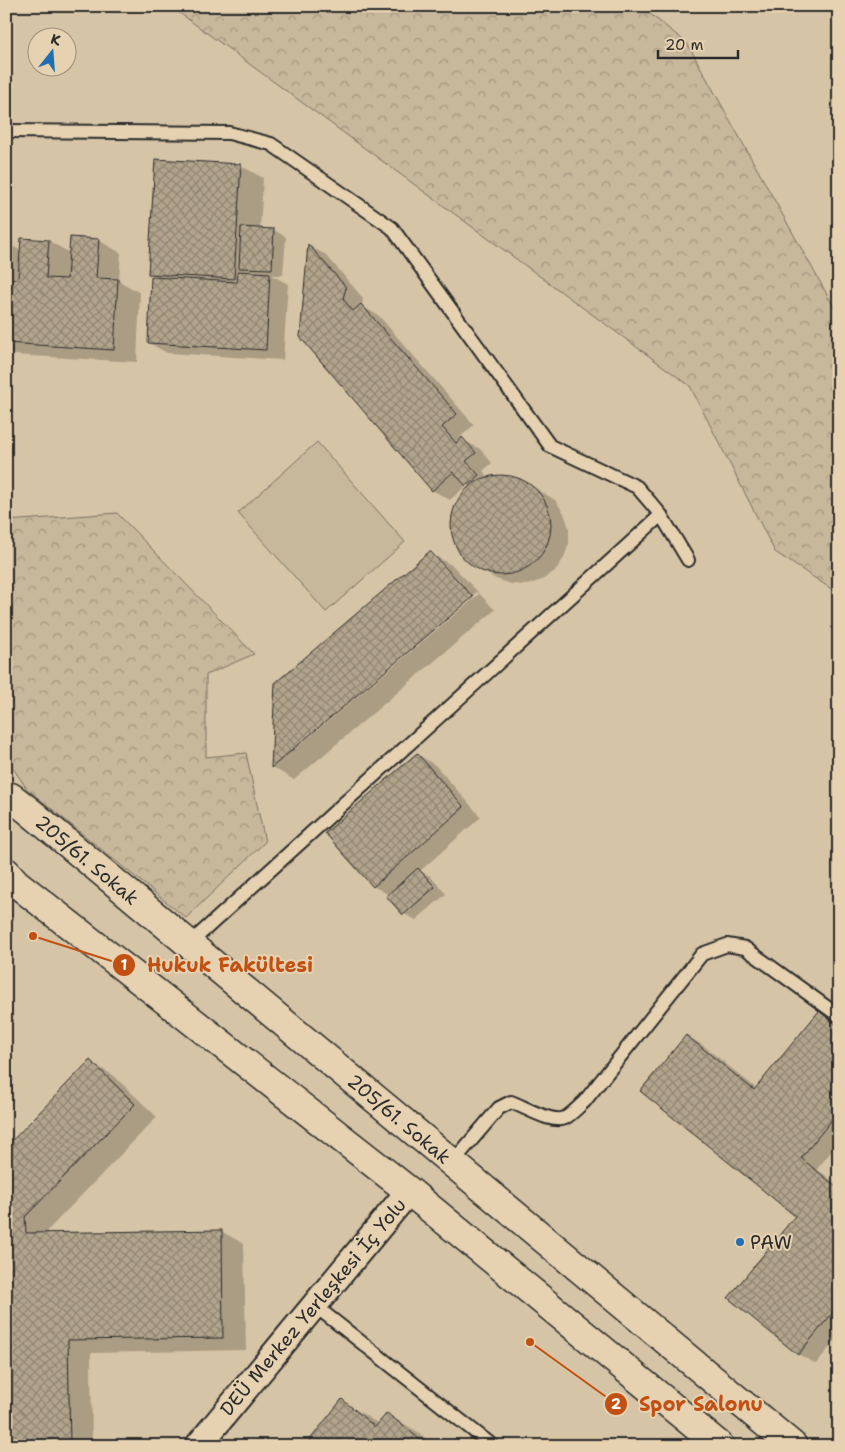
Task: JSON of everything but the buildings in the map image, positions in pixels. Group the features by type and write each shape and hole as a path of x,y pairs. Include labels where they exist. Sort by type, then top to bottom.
{"main road":[{"name":"205/61. Sokak","path":"12,804 188,944 794,1446"},
{"path":"6,872 16,883 409,1191 708,1442"}],"street":[{"name":"DEÜ Merkez Yerleşkesi İç Yolu","path":"198,1446 409,1191"}],"lane":[{"path":"6,131 229,133 271,144 392,228 550,446 638,487 661,515 688,560"},
{"path":"188,944 661,515"},
{"path":"452,1162 498,1108 511,1102 546,1117 558,1120 567,1117 584,1102 702,954 728,945 745,948 839,1016"},
{"path":"314,1305 493,1446"}],"shaded area":[{"path":"6,6 839,6 839,1446 6,1446"}],"green space":[{"path":"170,6 640,6 687,43 839,316 839,594 775,552 690,386"},
{"path":"317,442 405,542 326,612 238,513"},
{"path":"117,513 254,654 206,675 206,757 246,753 265,842 186,918 27,789 6,758 6,521"}],"place":[{"name":"Hukuk Fakültesi","path":"33,936"},
{"name":"PAW","path":"740,1242"},
{"name":"Spor Salonu","path":"530,1342"}]}
